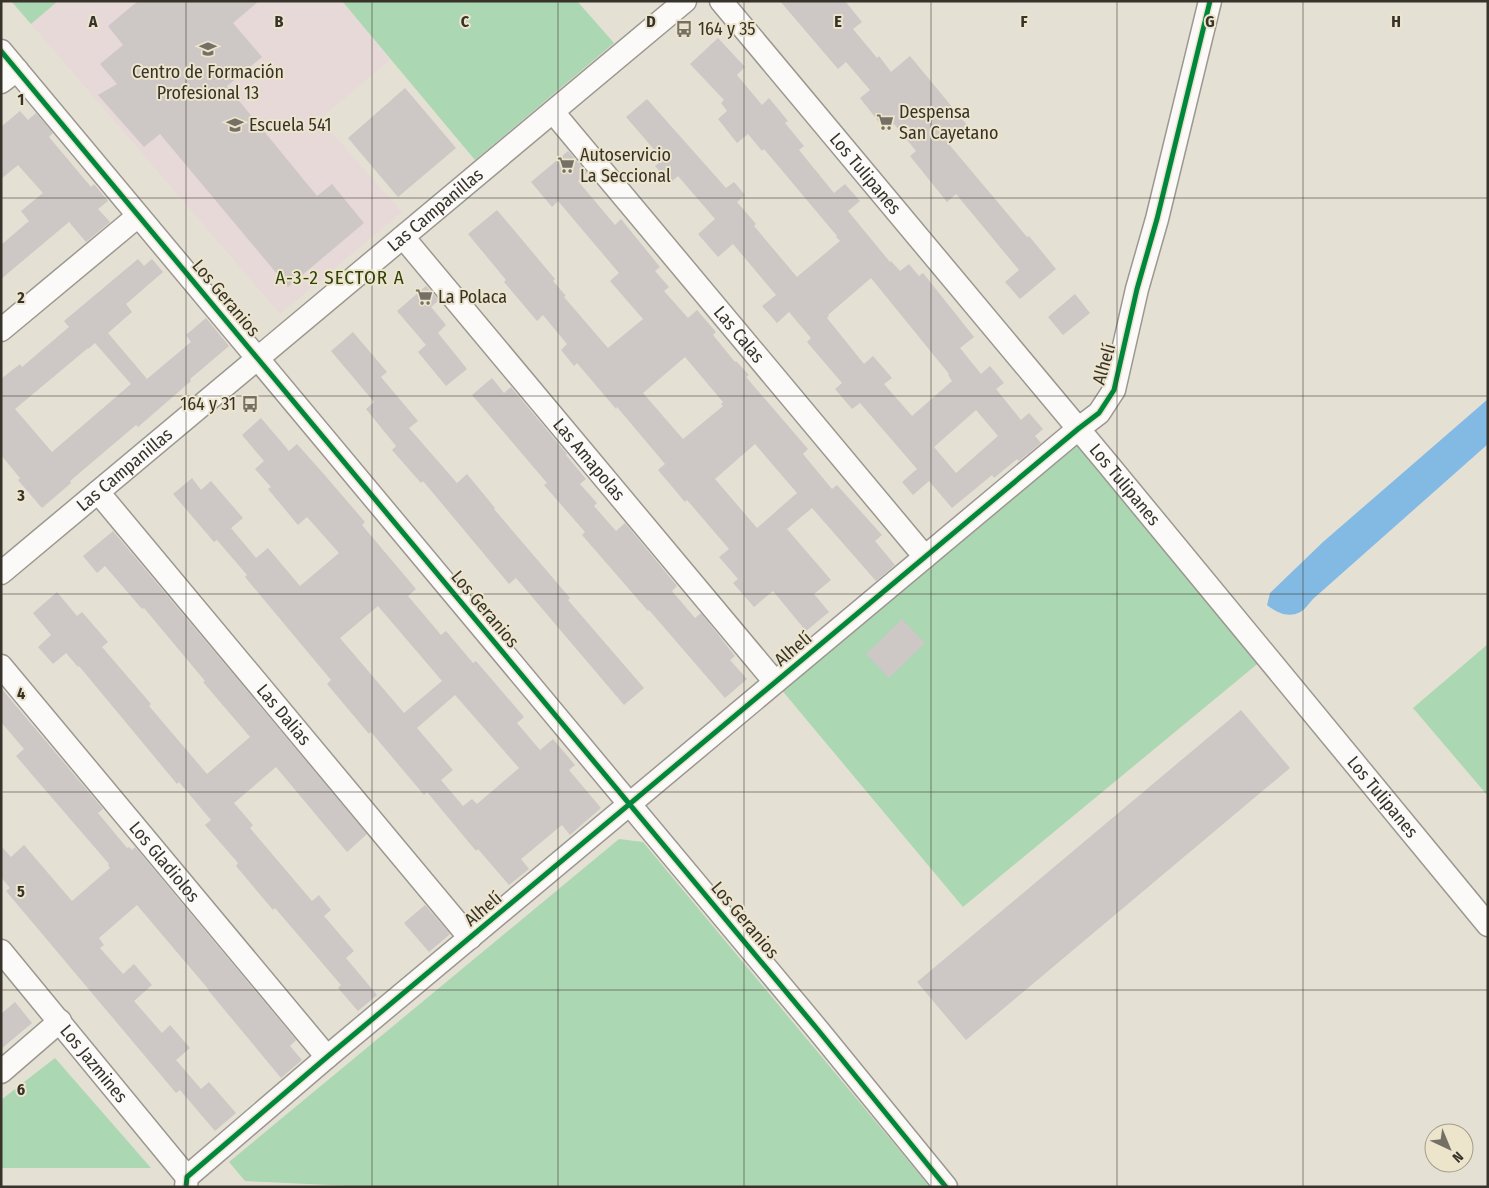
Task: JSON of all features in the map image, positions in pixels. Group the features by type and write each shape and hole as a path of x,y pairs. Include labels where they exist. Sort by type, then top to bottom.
{"street":[{"name":"Las Campanillas","path":"1,573 685,1"},
{"name":"Los Tulipanes","path":"721,1 1488,925"},
{"name":"Alhelí","path":"187,1182 327,1057 1098,413 1114,390 1137,289 1157,219 1210,1"},
{"name":"Los Geranios","path":"1,51 9,76 138,216 258,358 818,1030 946,1187"},
{"name":"Las Calas","path":"553,112 925,557"},
{"path":"1,330 138,216"},
{"name":"Las Amapolas","path":"403,237 775,682"},
{"name":"Las Dalias","path":"98,492 470,938"},
{"name":"Los Gladiolos","path":"1,666 327,1057"},
{"name":"Los Jazmines","path":"1,951 187,1182"},
{"path":"1,1072 60,1022"}],"shaded area":[{"path":"58,1 342,1 390,60 320,119 402,212 280,314 31,24"}],"green space":[{"path":"11,1 58,1 31,24"},
{"path":"342,1 577,1 614,43 475,160"},
{"path":"1078,429 1267,656 963,907 775,682"},
{"path":"1488,644 1488,796 1413,708"},
{"path":"619,839 643,842 930,1187 374,1187 245,1181 229,1162"},
{"path":"55,1058 151,1168 1,1168 1,1100"}],"water":[{"path":"1488,399 1488,444 1313,599 1302,611 1288,615 1267,605 1270,593 1323,542"}],"building":[{"path":"138,1 259,1 233,23 262,57 227,86 317,196 332,184 364,223 288,287 160,134 144,147 98,95 117,84 100,64 123,45 108,26"},
{"path":"780,1 845,1 862,22 853,29 877,58 879,56 891,72 910,56 967,125 947,142 1056,269 1020,299 1005,282 1019,270 956,194 947,202 910,156 916,151 894,124 886,131 860,98 870,90 846,62 838,69"},
{"path":"718,38 745,67 737,75 762,105 769,98 788,121 785,123 804,146 799,150 834,193 845,184 860,201 848,211 890,262 900,271 909,264 919,276 923,273 974,337 960,348 981,374 990,366 1004,383 996,389 1021,420 1029,413 1043,429 1035,436 1041,443 1019,461 1017,459 994,478 992,475 952,508 929,481 913,495 902,482 917,469 860,403 852,409 835,389 842,383 807,342 811,338 789,312 777,323 762,306 776,295 733,244 718,257 698,234 715,219 678,176 670,183 655,166 663,160 626,117 647,99 726,188 734,182 745,195 737,202 756,224 754,226 797,277 840,241 764,149 762,151 748,134 737,143 718,119 727,111 721,103 724,100 690,64","holes":["871,278 949,374 952,381 912,416 884,384 892,378 873,356 864,364 827,318 828,315","976,410 998,436 956,473 934,447"]},
{"path":"405,88 456,148 398,197 348,138"},
{"path":"20,111 28,120 36,113 53,133 49,137 91,187 94,184 108,201 98,209 110,222 86,242 69,222 1,279 1,245 29,221 21,211 43,193 18,165 1,179 1,127"},
{"path":"568,151 587,173 578,181 615,225 621,219 660,267 655,271 669,287 664,291 688,318 697,310 716,332 713,335 735,362 749,375 746,377 808,449 803,454 832,489 837,485 882,535 875,541 895,565 876,581 812,508 787,529 831,580 814,594 829,612 806,631 773,591 754,607 733,583 738,579 719,557 729,549 687,500 685,502 658,470 665,464 577,363 574,366 561,350 567,344 543,315 537,321 504,282 506,280 468,234 497,210 555,279 553,281 566,296 564,297 608,348 643,319 610,281 619,273 558,201 552,207 531,182","holes":["685,357 723,402 721,404 723,406 683,439 643,393","755,444 797,493 757,528 715,479"]},
{"path":"138,259 144,266 152,259 163,272 126,304 132,312 108,333 147,379 191,342 186,335 206,318 229,346 138,427 136,425 70,481 71,483 42,508 18,480 20,478 1,455 1,379 20,364 22,367 69,327 64,321","holes":["95,343 131,384 52,452 15,409"]},
{"path":"426,286 439,300 431,307 446,325 438,333 467,369 446,386 418,352 426,345 397,311"},
{"path":"1075,294 1090,313 1063,335 1048,317"},
{"path":"353,332 387,372 381,377 418,421 409,428 457,483 467,474 494,509 570,598 568,600 644,688 624,705 516,578 509,584 423,481 421,483 392,450 396,446 366,409 374,402 331,351"},
{"path":"492,378 504,393 511,387 586,479 580,484 597,503 594,506 616,531 625,523 677,586 672,591 695,618 701,613 735,656 730,660 747,679 725,698 582,535 585,532 544,485 547,483 472,395"},
{"path":"261,418 289,451 297,444 365,522 362,525 416,589 408,596 441,635 446,631 473,663 476,661 524,717 517,723 540,750 553,739 575,765 569,770 601,808 570,835 562,825 521,859 529,869 509,885 478,849 476,851 427,792 424,795 371,732 369,734 327,684 331,680 245,577 247,575 217,540 214,542 173,494 192,478 201,490 211,481 243,518 231,528 256,558 268,548 300,586 339,553 307,517 298,525 268,489 271,487 255,469 264,461 242,435","holes":["378,606 442,681 404,713 340,638","455,695 519,768 477,804 472,799 463,806 441,780 453,770 417,728"]},
{"path":"113,531 367,834 347,852 276,767 234,803 253,825 250,828 312,901 319,895 331,910 324,916 354,951 346,958 377,995 358,1011 338,988 341,985 236,866 238,863 205,825 211,820 179,782 177,784 79,666 66,653 53,664 38,647 51,635 33,613 57,592 77,616 82,612 108,642 102,647 207,774 250,737 144,608 142,609 105,566 97,573 83,556"},
{"path":"902,619 925,643 889,678 866,654"},
{"path":"1,688 103,809 98,813 127,848 129,847 132,850 135,847 296,1040 290,1046 302,1060 281,1078 137,905 99,938 104,945 100,948 123,974 134,964 152,985 134,1001 162,1033 170,1025 190,1048 176,1060 201,1089 209,1082 236,1113 215,1131 180,1090 176,1093 6,891 10,888 1,877 1,846 11,857 24,845 72,901 110,868 109,864 16,756 24,749 1,722"},
{"path":"1241,710 1290,768 966,1040 917,982"},
{"path":"425,905 450,934 429,952 404,923"},
{"path":"15,1002 32,1023 1,1049 1,1014"}],"cycle path":[{"path":"186,1187 187,1177 327,1057 1099,413 1114,390 1137,289 1157,219 1210,1"},
{"path":"1,51 818,1030 946,1187"}],"place":[{"name":"164 y 35","path":"684,29"},
{"name":"Centro de Formación Profesional 13","path":"208,49"},
{"name":"Despensa San Cayetano","path":"885,122"},
{"name":"Escuela 541","path":"235,125"},
{"name":"Autoservicio La Seccional","path":"566,165"},
{"name":"La Polaca","path":"424,297"},
{"name":"164 y 31","path":"250,404"}],"district":[{"name":"A-3-2 SECTOR A","path":"340,277"}]}
